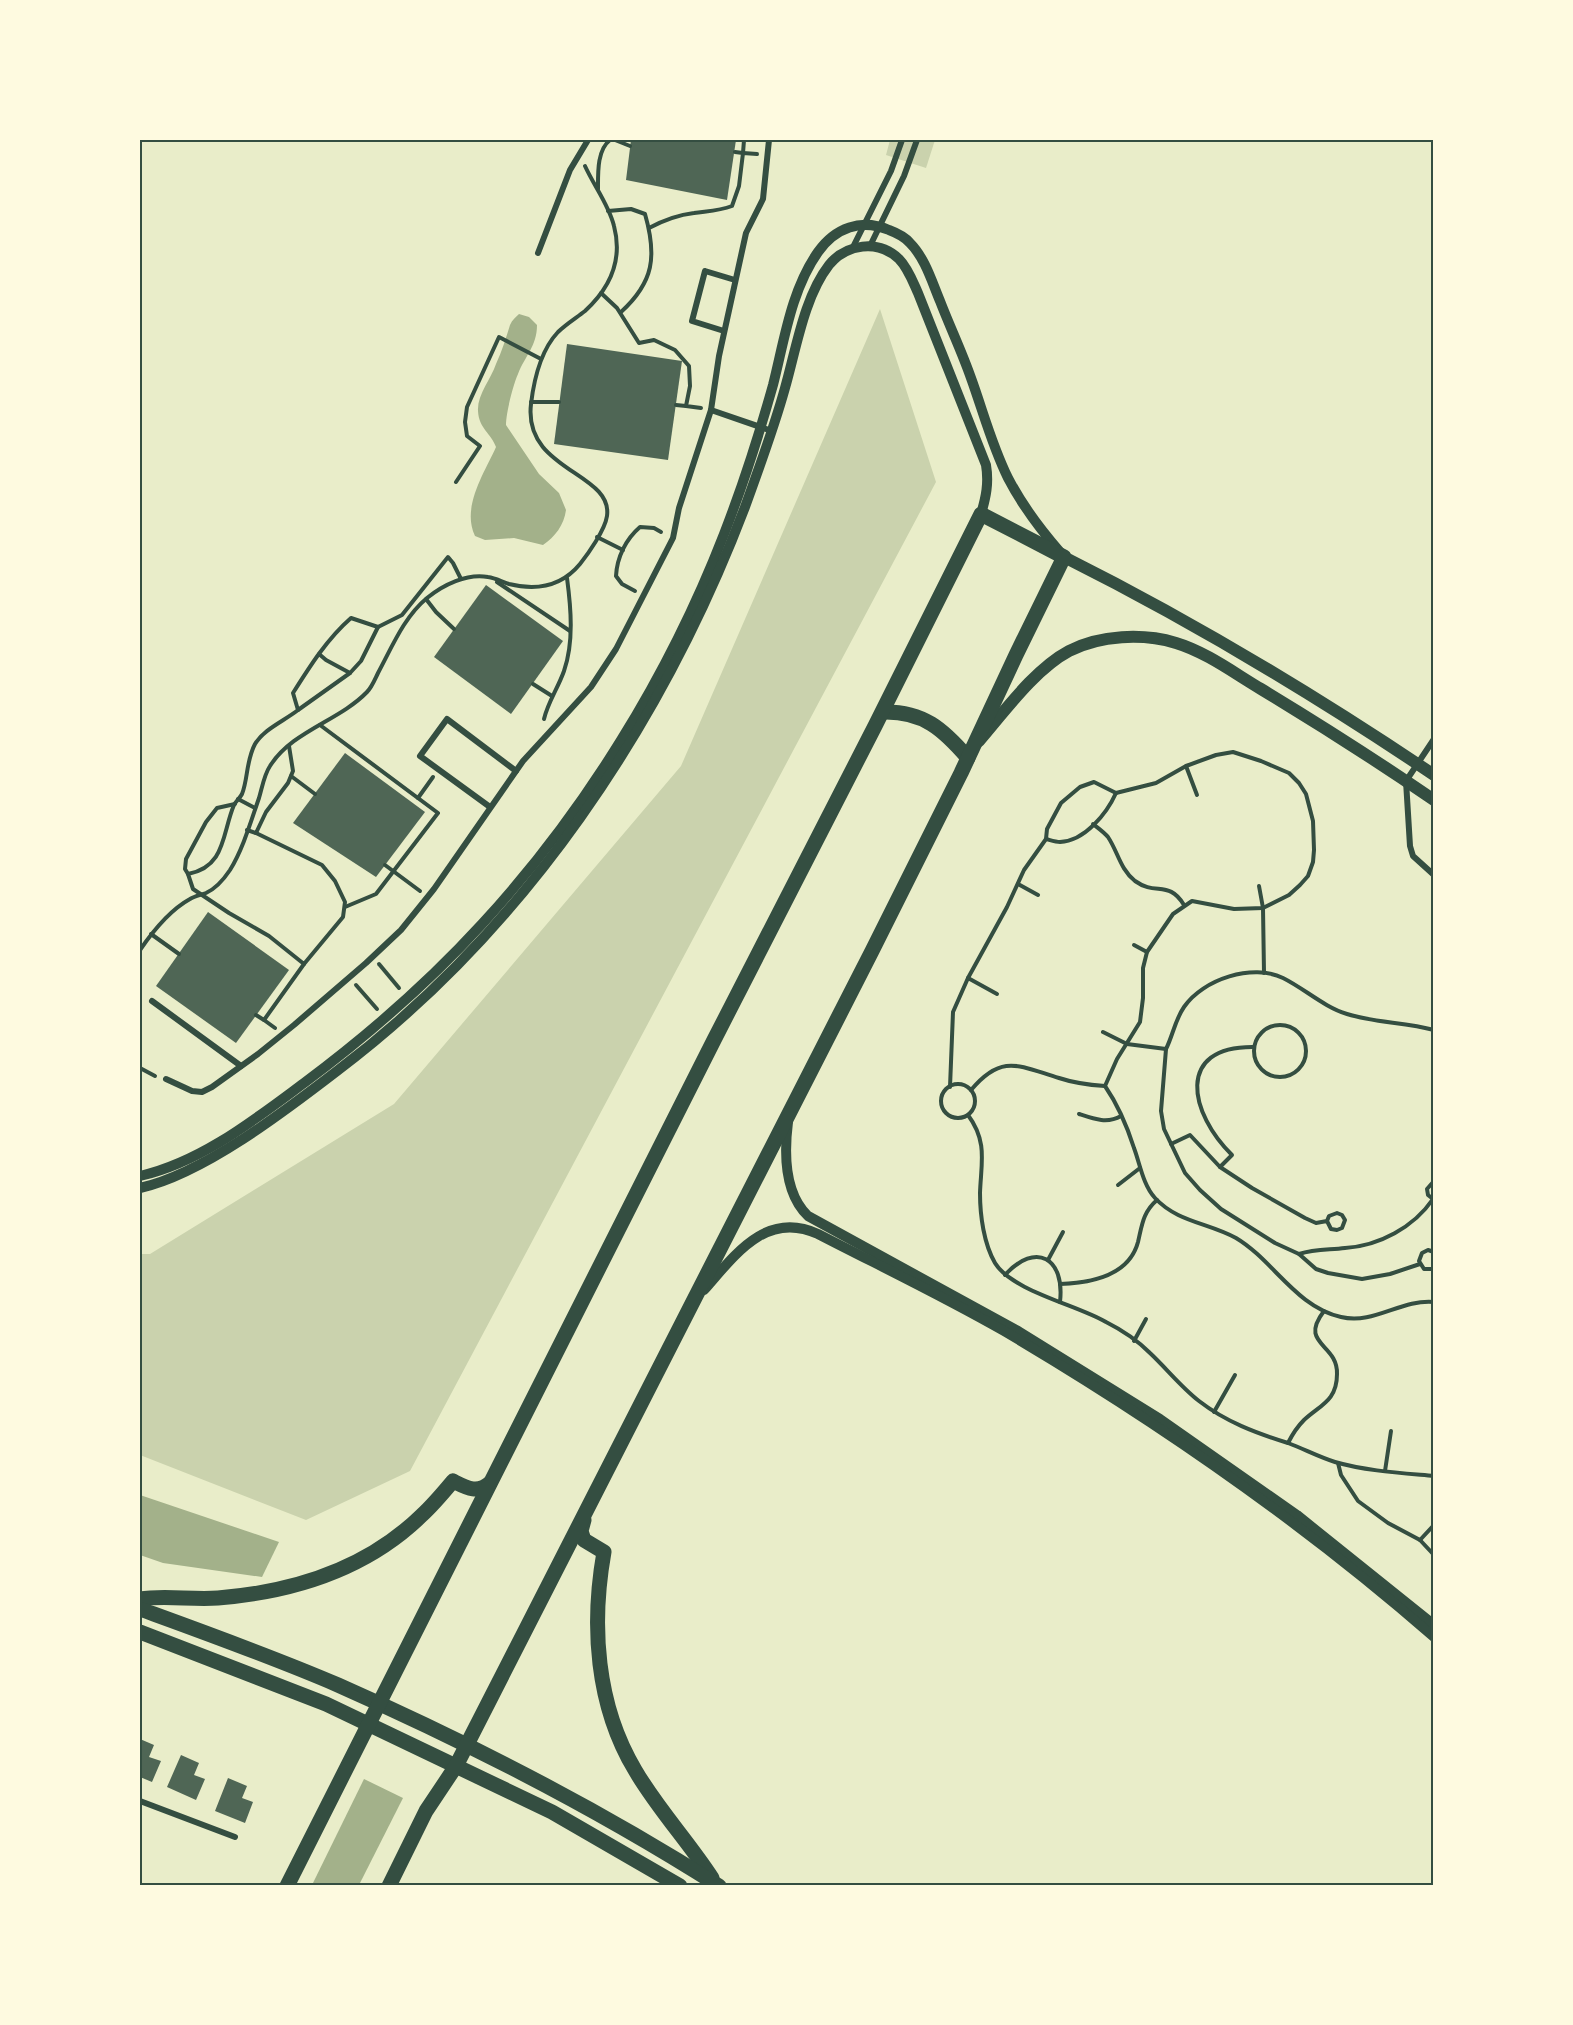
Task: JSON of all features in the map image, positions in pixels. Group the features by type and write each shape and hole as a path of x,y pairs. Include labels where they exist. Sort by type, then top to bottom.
{"main road":[{"path":"287,1886 714,1040 883,712 981,514 1149,600 1303,691 1434,775"},
{"path":"389,1886 426,1811 456,1766 878,941 1064,557"},
{"path":"970,754 1020,695 1052,663 1068,652 1086,644 1124,638 1162,640 1178,643 1217,663 1298,711 1434,800"},
{"path":"883,712 905,714 930,722 970,754"},
{"path":"140,1599 219,1598 301,1585 330,1575 361,1560 391,1540 421,1516 453,1481 476,1490 485,1488 490,1483"},
{"path":"586,1513 582,1527 583,1538 590,1545 604,1552 598,1614 598,1660 605,1700 614,1728 634,1769 717,1884"},
{"path":"140,1609 240,1646 378,1704 584,1805 717,1884"},
{"path":"140,1632 294,1690 456,1766 552,1812 680,1886"}],"street":[{"path":"538,253 570,170 588,140"},
{"path":"166,1079 192,1091 202,1092 241,1066 283,1033 401,930 428,897 516,771 591,687 616,649 673,538 679,508 711,410 724,331 746,233 763,199 769,140"},
{"path":"853,247 891,171 902,140"},
{"path":"870,246 904,176 917,140"},
{"path":"140,1176 170,1167 234,1132 345,1052 408,998 482,925 538,858 626,732 695,601 766,429 788,327 807,272 817,253 831,237 849,226 864,224 879,226 911,243 919,255 969,373 1008,478 1042,531 1064,557"},
{"path":"140,1188 205,1161 240,1140 360,1054 425,996 507,911 563,842 613,771 672,671 703,607 732,539 766,429 820,278 831,262 843,252 853,247 870,246 888,251 899,258 918,293 986,465 988,481 981,514"},
{"path":"724,331 692,321 705,271 735,280"},
{"path":"711,410 766,429"},
{"path":"490,807 420,756 447,719 516,771"},
{"path":"1434,739 1406,781 1410,846 1413,856 1434,875"},
{"path":"152,1001 241,1066"},
{"path":"790,1111 786,1137 788,1171 795,1199 808,1216 1018,1331 1160,1419 1297,1515 1434,1625"},
{"path":"693,1301 743,1248 763,1233 783,1227 803,1228 818,1233 1002,1330 1148,1421 1294,1522 1434,1637"},
{"path":"140,1801 235,1838"}],"path":[{"path":"598,192 600,156 603,145 610,140"},
{"path":"615,140 630,146"},
{"path":"649,228 668,218 720,211 732,206 739,186 744,140"},
{"path":"735,152 769,154"},
{"path":"140,950 151,934 176,908 191,898 208,892 230,870 247,830 268,768 289,746 368,691 411,614 426,599 444,586 461,579 490,577 519,586 553,585 567,578 578,567 597,537 607,517 603,496 597,489 552,458 544,449 532,426 531,402 541,359 557,333 583,313 601,293 616,266 615,229 579,155"},
{"path":"608,211 632,209 645,214 649,228 652,265 644,285 632,302 621,312"},
{"path":"601,293 621,312 639,343 654,340 675,350 689,366 690,386 686,406"},
{"path":"456,482 480,446 467,436 465,422 467,407 499,337 541,359"},
{"path":"531,402 559,402"},
{"path":"676,405 711,410"},
{"path":"644,596 622,584 616,576 617,563 622,550 632,534 640,527 654,528 673,538"},
{"path":"597,537 622,550"},
{"path":"188,874 210,865 219,851 242,793 245,772 254,745 263,733 350,673 361,661 378,627 402,615 448,557 461,579"},
{"path":"490,577 571,631"},
{"path":"537,746 548,705 564,670 571,631 567,578"},
{"path":"426,599 454,629"},
{"path":"298,710 293,693 318,654 338,629 351,618 378,627"},
{"path":"318,654 350,673"},
{"path":"533,684 552,696"},
{"path":"320,725 438,813 376,894 344,908"},
{"path":"256,833 293,771 289,746"},
{"path":"1046,839 1062,842 1078,836 1094,824 1109,808 1116,793 1136,786 1156,783 1186,766 1216,755 1233,752 1289,773 1306,794 1313,821 1313,862 1308,876 1289,895 1263,908 1234,909 1192,900 1165,925 1147,952 1143,968 1140,1022 1117,1059 1105,1086"},
{"path":"1186,766 1197,795"},
{"path":"418,798 439,769"},
{"path":"291,776 315,794"},
{"path":"950,1087 962,1085 971,1090 975,1101 968,1115 958,1118 948,1115 942,1106 943,1095 950,1087 953,1012 1024,870 1046,839 1047,830 1061,802 1080,787 1094,782 1116,793"},
{"path":"255,808 237,801 217,808 206,822 186,859 185,869 193,889 229,914 269,936 304,963"},
{"path":"1094,824 1106,834 1128,875 1148,888 1172,891 1179,896 1184,905"},
{"path":"247,830 322,865 335,881 345,902 343,917 304,963 264,1020"},
{"path":"385,865 428,897"},
{"path":"1018,884 1038,895"},
{"path":"1259,886 1263,908 1264,973"},
{"path":"151,934 178,954"},
{"path":"1134,945 1147,952"},
{"path":"373,956 408,998"},
{"path":"1419,1264 1390,1274 1362,1279 1316,1269 1299,1254 1275,1243 1221,1209 1200,1190 1185,1173 1164,1129 1161,1111 1167,1049 1178,1017 1195,994 1230,977 1254,972 1284,978 1327,1005 1348,1014 1434,1030"},
{"path":"349,977 385,1018"},
{"path":"968,978 998,994"},
{"path":"256,1015 283,1033"},
{"path":"1276,1025 1285,1025 1293,1027 1304,1039 1306,1056 1303,1064 1289,1076 1272,1076 1258,1065 1254,1056 1254,1047 1262,1032 1276,1025"},
{"path":"1103,1032 1127,1044 1167,1049"},
{"path":"1220,1167 1232,1155 1222,1146 1201,1112 1196,1088 1198,1077 1203,1065 1221,1051 1254,1047"},
{"path":"971,1090 982,1078 1003,1065 1024,1066 1060,1079 1105,1086"},
{"path":"1105,1086 1121,1115 1140,1168 1154,1197 1184,1219 1220,1230 1238,1239 1286,1282 1324,1311 1340,1317 1360,1320 1403,1305 1434,1302"},
{"path":"1079,1114 1099,1121 1114,1120 1121,1115"},
{"path":"968,1115 980,1136 983,1149 980,1194 985,1237 994,1261 1005,1275 1103,1320 1149,1352 1187,1391 1214,1412 1233,1423 1338,1462 1385,1471 1434,1476"},
{"path":"1172,1144 1190,1135 1220,1167 1252,1188 1316,1223 1327,1221"},
{"path":"1118,1185 1140,1168"},
{"path":"1299,1254 1314,1249 1347,1248 1380,1240 1414,1220 1433,1199 1428,1195 1427,1189 1434,1181"},
{"path":"1060,1284 1090,1282 1107,1277 1118,1269 1130,1257 1137,1244 1143,1218 1150,1206 1157,1200"},
{"path":"1337,1213 1345,1220 1342,1228 1337,1230 1331,1229 1327,1221 1329,1216 1337,1213"},
{"path":"1048,1260 1063,1232"},
{"path":"1434,1252 1428,1250 1419,1258 1419,1264 1426,1270 1434,1269"},
{"path":"1005,1275 1019,1263 1033,1257 1048,1260 1060,1276 1060,1302"},
{"path":"1288,1443 1303,1421 1323,1405 1336,1388 1338,1369 1334,1358 1315,1336 1314,1329 1324,1311"},
{"path":"1134,1341 1146,1319"},
{"path":"1214,1412 1235,1375"},
{"path":"1385,1471 1391,1431"},
{"path":"1338,1462 1341,1476 1358,1502 1380,1518 1420,1540 1434,1555"},
{"path":"1420,1540 1434,1525"}],"shaded area":[{"path":"890,140 935,140 926,168 886,155"},
{"path":"880,309 936,482 410,1471 306,1520 140,1455 140,1254 150,1254 394,1104 681,766"},
{"path":"519,314 529,317 537,325 533,345 514,385 506,425 539,474 559,493 566,510 558,530 543,545 514,538 485,540 475,536 471,525 476,490 496,447 483,427 478,405 494,370 510,325"},
{"path":"140,1495 279,1542 262,1577 163,1563 140,1555"},
{"path":"364,1779 403,1798 359,1885 312,1885"}],"building":[{"path":"631,140 736,140 727,200 626,180"},
{"path":"567,344 682,361 668,460 554,444"},
{"path":"486,585 563,641 511,714 434,657"},
{"path":"345,753 425,812 376,877 293,823"},
{"path":"208,912 289,970 236,1043 156,986"},
{"path":"140,1739 154,1745 149,1757 161,1761 152,1782 140,1777"},
{"path":"181,1755 199,1763 194,1775 205,1779 196,1800 167,1787"},
{"path":"228,1778 247,1786 242,1798 253,1802 245,1823 215,1811"}]}
